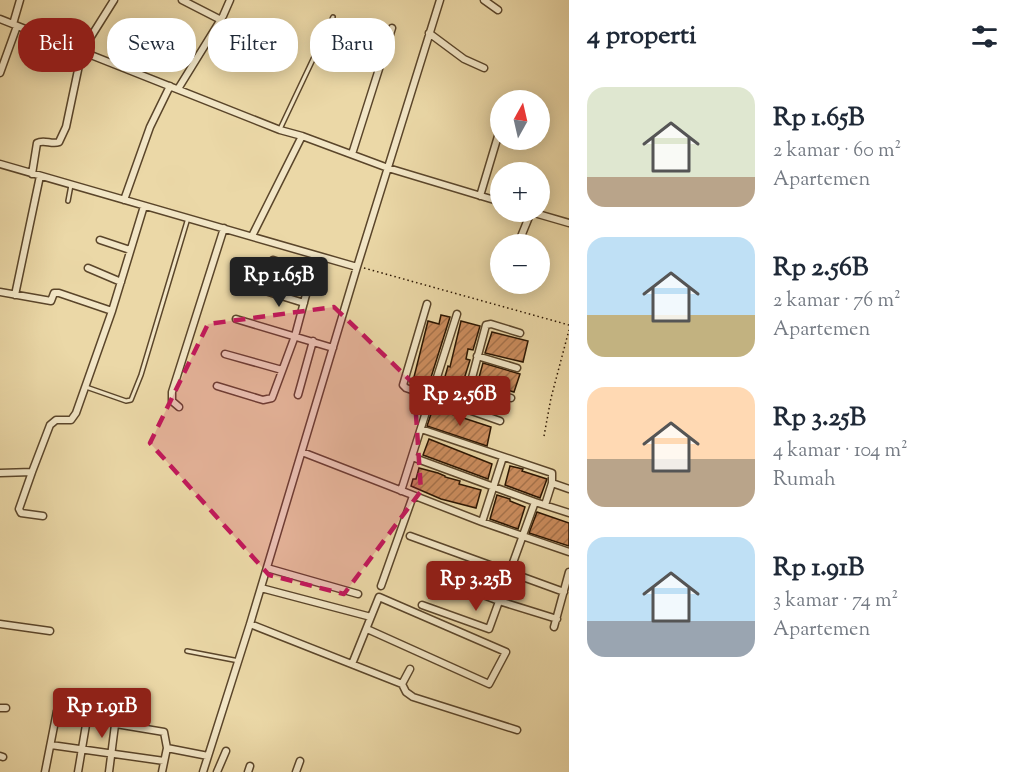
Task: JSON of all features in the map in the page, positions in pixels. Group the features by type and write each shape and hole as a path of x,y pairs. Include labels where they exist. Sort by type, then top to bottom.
{"street":[{"path":"0,73 20,0"},
{"path":"95,32 114,0"},
{"path":"176,0 182,0 216,18"},
{"path":"221,18 230,0"},
{"path":"203,772 239,661 440,0"},
{"path":"484,0 498,10"},
{"path":"0,19 18,26"},
{"path":"429,33 464,59 484,68"},
{"path":"178,89 208,40"},
{"path":"32,174 37,143 42,141 58,143 66,127 78,72"},
{"path":"132,72 300,140 352,154 387,173 490,199"},
{"path":"352,154 378,72"},
{"path":"124,200 147,136 169,88"},
{"path":"252,236 300,140"},
{"path":"480,196 494,150"},
{"path":"0,164 124,200 143,210 188,220 222,233 252,236 356,272"},
{"path":"15,294 40,177"},
{"path":"43,516 21,513 19,509 50,425 56,420 73,418 86,387 143,210"},
{"path":"550,218 568,221"},
{"path":"179,407 172,401 172,392 222,233"},
{"path":"100,240 130,250"},
{"path":"217,386 268,400 272,398 294,336 311,276 310,272 273,260"},
{"path":"88,268 121,282"},
{"path":"262,290 304,303"},
{"path":"0,292 51,301 54,293 59,293 112,311"},
{"path":"428,304 403,383 406,388 500,421"},
{"path":"401,491 457,314"},
{"path":"236,319 333,348"},
{"path":"464,408 486,325 491,324 520,333"},
{"path":"298,395 313,341"},
{"path":"225,354 282,370"},
{"path":"477,356 517,368"},
{"path":"470,388 511,398"},
{"path":"421,429 552,473 552,483 545,505"},
{"path":"302,452 482,522 569,552"},
{"path":"412,457 569,513"},
{"path":"482,522 503,458"},
{"path":"0,474 32,472"},
{"path":"552,483 569,489"},
{"path":"381,586 413,496"},
{"path":"422,605 489,629 535,502"},
{"path":"410,536 564,592"},
{"path":"267,568 358,594"},
{"path":"555,627 569,572"},
{"path":"432,575 499,601 556,619"},
{"path":"261,588 371,617"},
{"path":"352,664 379,597 506,652 489,684 367,629"},
{"path":"0,624 50,631"},
{"path":"250,624 402,684 406,692 413,697 517,730"},
{"path":"402,684 410,669"},
{"path":"109,772 117,709"},
{"path":"45,772 57,711"},
{"path":"78,772 88,713"},
{"path":"116,724 162,731 166,735 167,748 162,772"},
{"path":"51,745 164,761"},
{"path":"167,748 208,756"},
{"path":"217,772 226,751"},
{"path":"296,772 300,761"}],"lane":[{"path":"280,130 333,17"},
{"path":"68,201 71,186"},
{"path":"86,387 131,400 141,375 188,220"},
{"path":"187,651 239,661"}],"path":[{"path":"356,272 569,325"},
{"path":"544,436 551,398 569,330"}],"highlighted area":[{"path":"334,307 414,384 421,491 344,594 269,575 150,443 208,324"}],"building":[{"path":"441,315 450,317 427,390 412,385 428,321 439,324"},
{"path":"461,321 480,326 473,350 468,349 466,359 470,360 460,392 451,389 449,397 440,394 448,366 450,367"},
{"path":"492,332 528,341 523,362 485,353"},
{"path":"483,363 520,374 514,392 478,381"},
{"path":"433,408 491,427 487,446 427,426"},
{"path":"429,439 492,464 488,479 423,455"},
{"path":"510,466 547,479 540,498 505,485"},
{"path":"419,468 481,490 476,508 441,499 411,486"},
{"path":"497,495 525,507 518,529 490,519"},
{"path":"537,512 569,523 569,546 529,533"}]}
